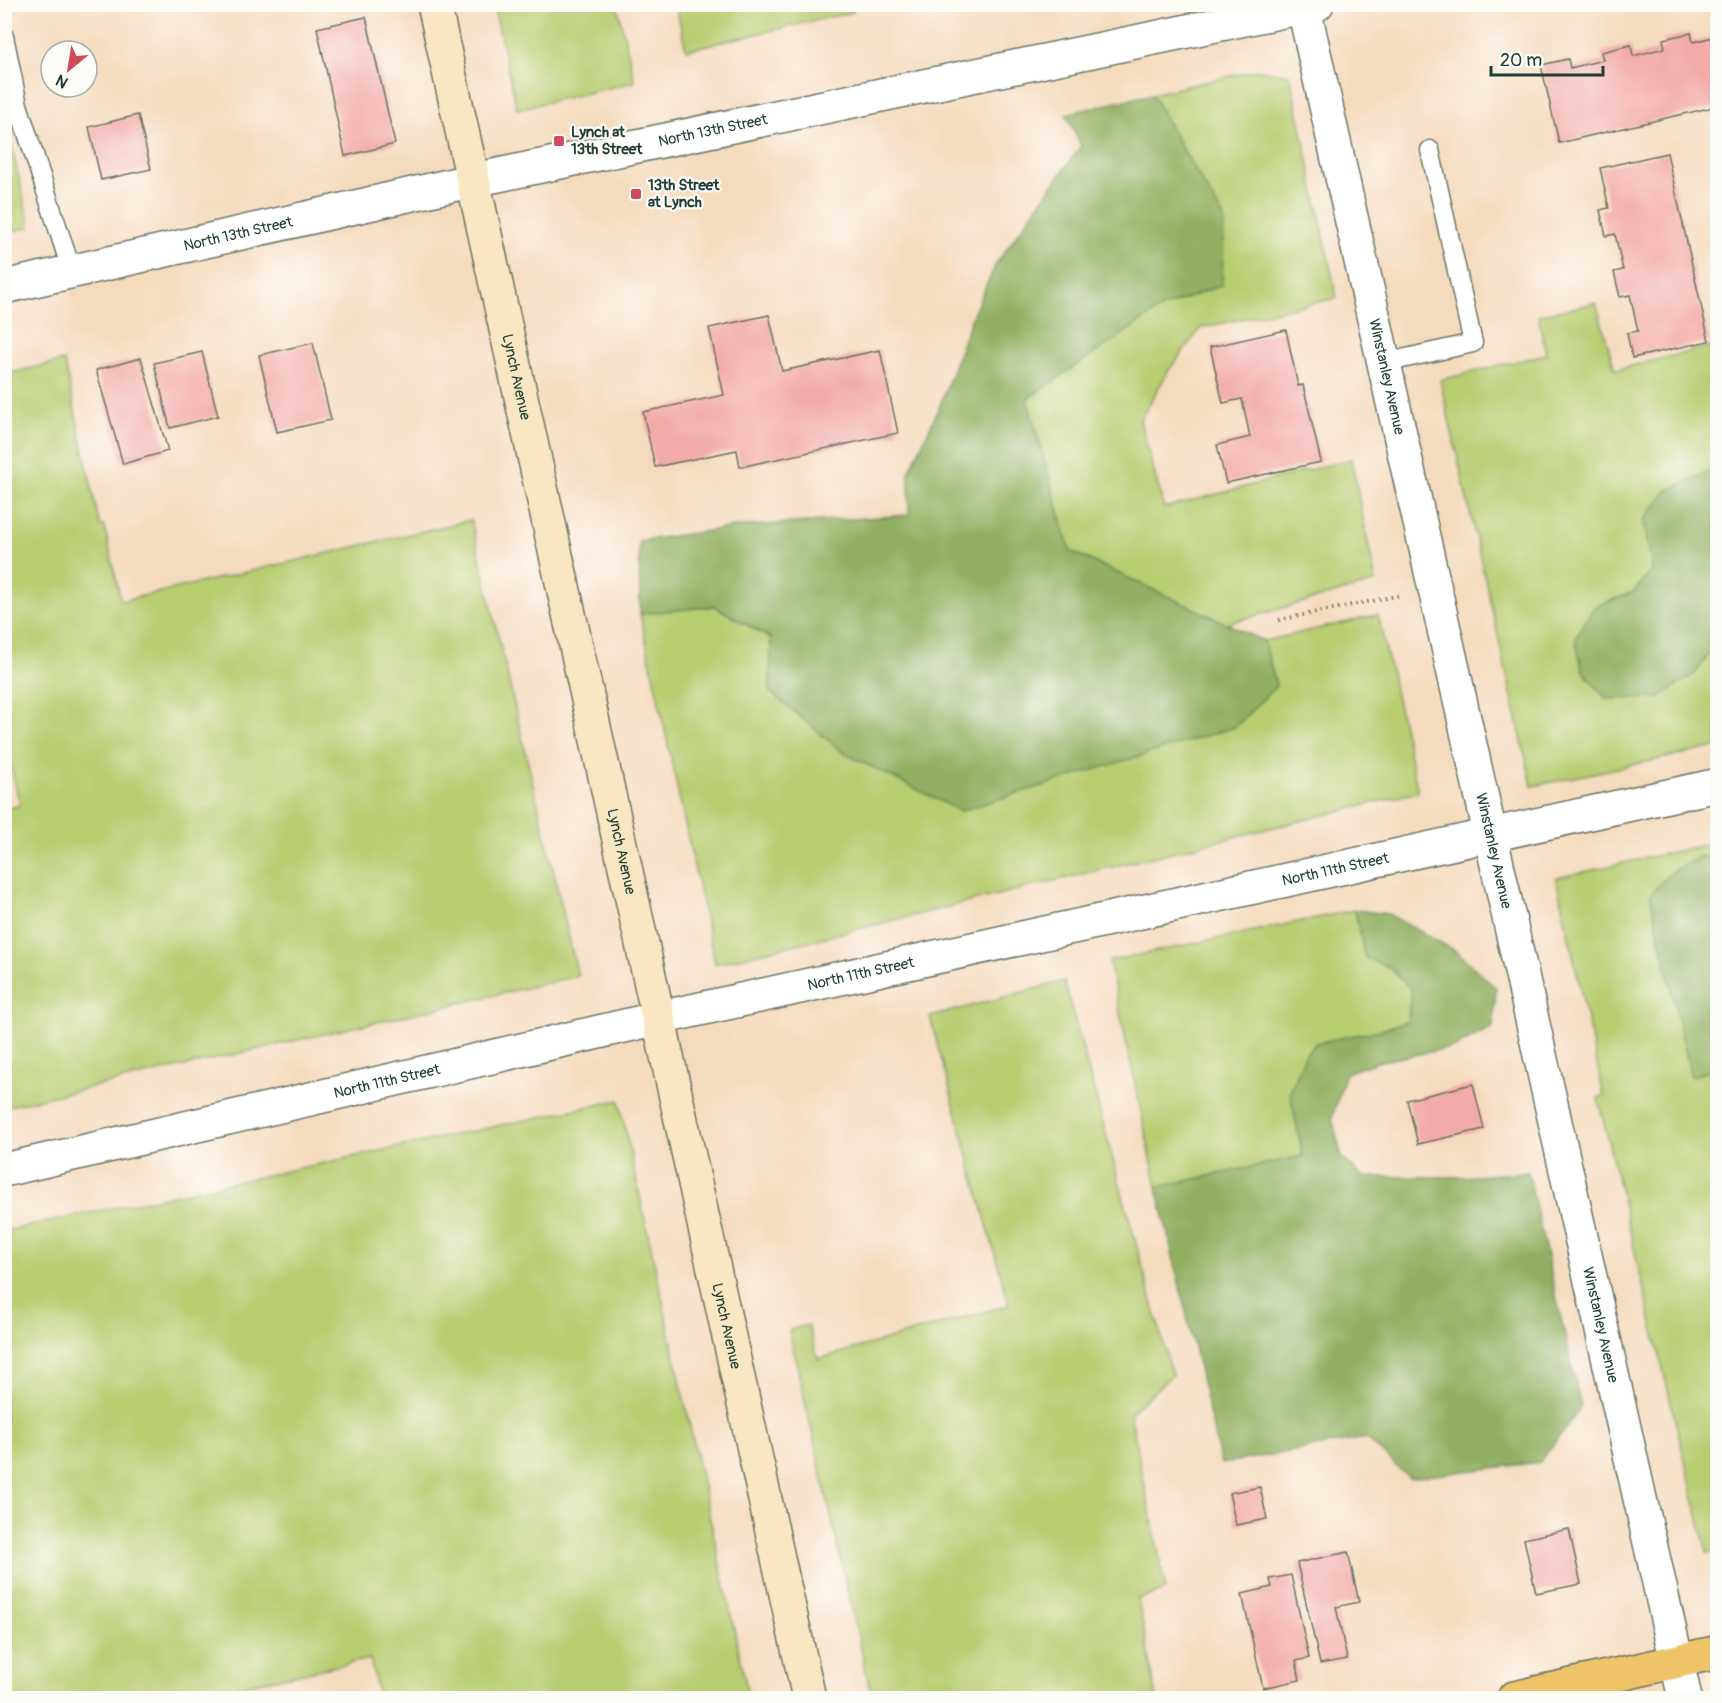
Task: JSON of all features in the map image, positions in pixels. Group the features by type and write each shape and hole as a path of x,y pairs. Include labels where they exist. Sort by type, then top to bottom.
{"main road":[{"path":"1514,1698 1718,1652"}],"street":[{"name":"Lynch Avenue","path":"434,4 809,1698"},
{"name":"North 13th Street","path":"4,287 474,180 1308,6"},
{"name":"Winstanley Avenue","path":"1308,6 1434,588 1685,1698"},
{"name":"North 11th Street","path":"4,1170 659,1018 1718,785"}],"lane":[{"path":"4,36 18,105 72,272"},
{"path":"1384,363 1473,343 1430,150"}],"path":[{"path":"1279,620 1434,588"}],"green space":[{"path":"851,4 853,12 686,50 676,5"},
{"path":"493,5 617,5 635,82 517,109"},
{"path":"1257,70 1290,75 1337,298 1201,328 1169,370 1140,420 1164,508 1351,459 1376,582 1226,624 1070,551 1027,399 1161,308 1222,285 1183,150 1152,94"},
{"path":"1152,94 1224,218 1222,285 1161,308 1027,399 1070,551 1264,641 1276,686 1235,727 960,811 844,753 770,692 771,638 714,606 640,614 639,541 735,527 909,515 909,472 939,408 972,317 996,264 1081,146 1066,114"},
{"path":"4,112 30,227 5,233 4,233"},
{"path":"1596,303 1615,370 1717,345 1717,468 1668,490 1644,520 1652,570 1634,592 1594,607 1695,674 1717,642 1717,747 1532,786 1440,380 1546,354 1538,315"},
{"path":"64,361 100,526 104,525 121,601 471,520 578,976 5,1107 5,809 20,805 4,738 5,374"},
{"path":"1717,468 1717,642 1695,674 1657,698 1606,699 1583,671 1575,639 1594,607 1634,592 1652,570 1644,520 1668,490"},
{"path":"714,606 771,639 770,692 960,811 1077,775 1276,686 1264,641 1378,615 1418,792 715,964 640,614"},
{"path":"1717,842 1717,860 1701,856 1691,1076 1717,1069 1718,1551 1707,1553 1598,1098 1604,1096 1556,878"},
{"path":"1701,856 1717,860 1718,1069 1691,1076 1650,895 1668,874"},
{"path":"1355,910 1365,958 1389,967 1411,989 1408,1021 1381,1030 1290,1092 1303,1156 1157,1187 1109,961"},
{"path":"1355,910 1388,914 1456,951 1496,988 1493,1027 1455,1047 1377,1062 1346,1073 1332,1118 1342,1158 1364,1177 1461,1177 1528,1172 1581,1407 1540,1462 1409,1478 1366,1438 1221,1464 1157,1187 1303,1156 1290,1092 1306,1054 1316,1043 1381,1030 1408,1021 1411,989 1389,967 1365,958"},
{"path":"1064,981 1172,1375 1130,1413 1166,1590 1138,1599 1157,1698 872,1698 789,1330 808,1325 818,1359 1009,1305 930,1017"},
{"path":"619,1100 749,1698 379,1698 370,1659 183,1698 5,1698 5,1231"}],"building":[{"path":"366,17 395,144 345,156 317,28"},
{"path":"1691,33 1693,42 1718,36 1718,106 1559,143 1541,65 1568,59 1570,68 1603,60 1601,52 1631,45 1633,56 1665,48 1663,39"},
{"path":"138,115 151,169 101,180 89,127"},
{"path":"1667,153 1709,341 1632,358 1627,333 1638,331 1630,295 1620,297 1614,272 1623,270 1615,234 1606,236 1600,210 1609,208 1600,168"},
{"path":"769,315 782,371 880,350 898,433 740,467 737,450 655,467 643,412 724,395 709,328"},
{"path":"1286,330 1298,386 1303,385 1321,462 1226,483 1217,445 1250,437 1242,399 1223,403 1210,347"},
{"path":"313,343 331,420 277,432 259,355"},
{"path":"202,352 218,416 170,428 154,363"},
{"path":"141,358 168,451 123,464 96,370"},
{"path":"1473,1084 1484,1129 1418,1144 1407,1100"},
{"path":"1260,1487 1267,1519 1236,1525 1229,1493"},
{"path":"1569,1529 1581,1584 1536,1593 1524,1539"},
{"path":"1348,1552 1359,1602 1336,1607 1347,1659 1320,1664 1297,1563"},
{"path":"1291,1575 1309,1658 1296,1661 1300,1680 1263,1688 1242,1594 1272,1587 1270,1579"}],"place":[{"name":"Lynch at 13th Street","path":"559,141"},
{"name":"13th Street at Lynch","path":"636,194"}]}
